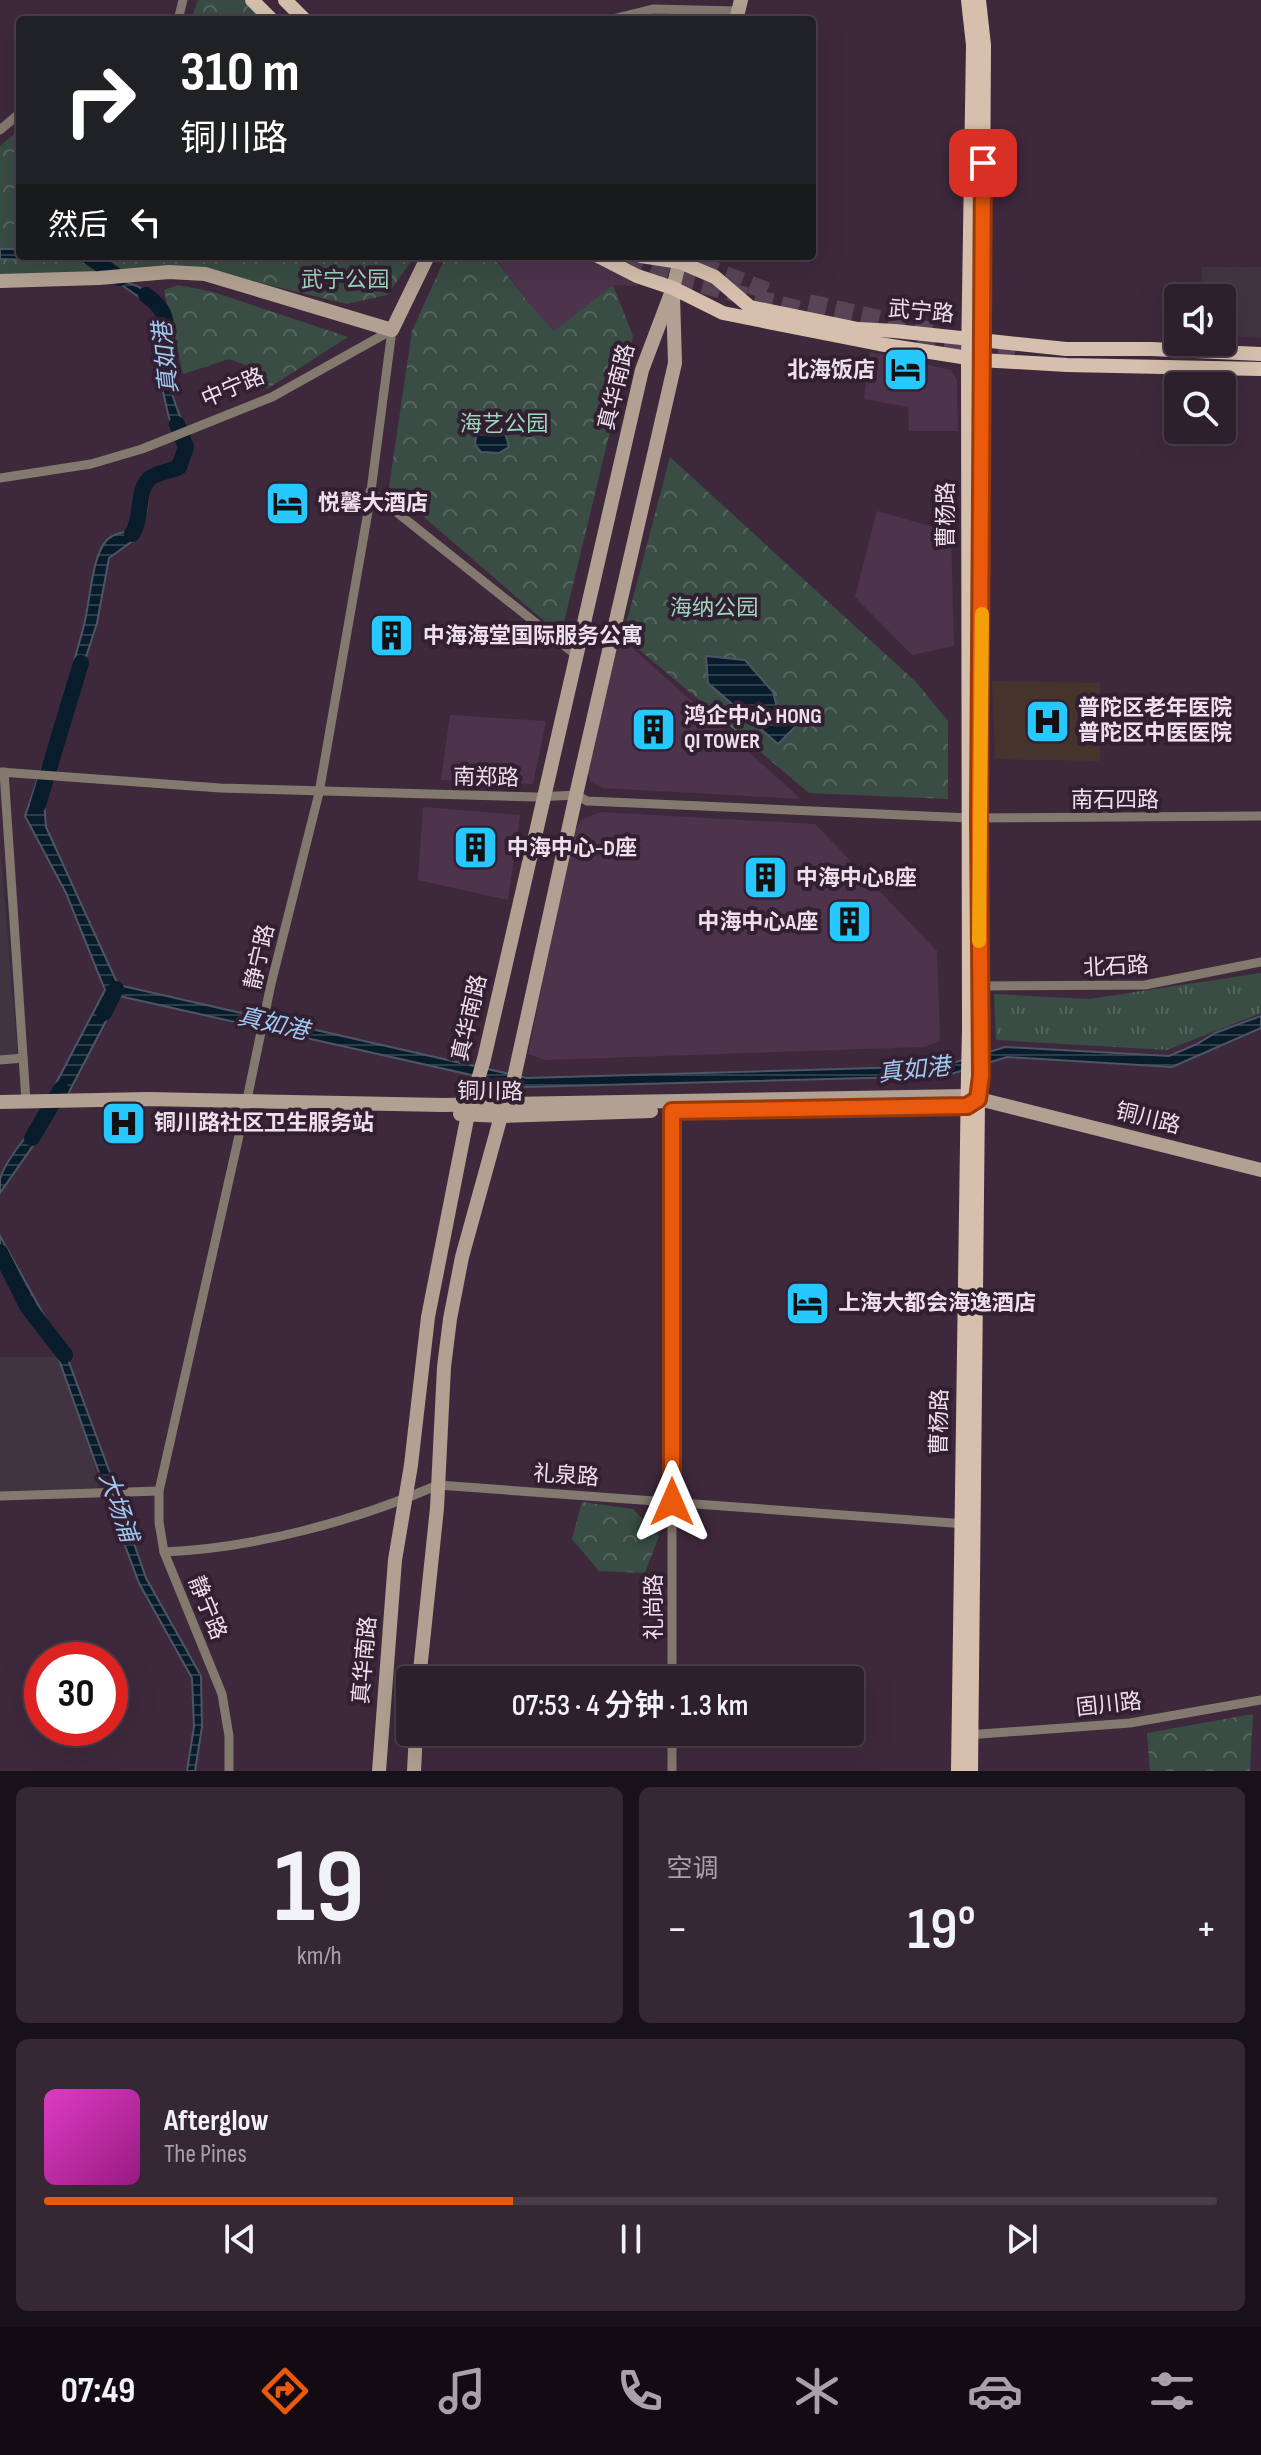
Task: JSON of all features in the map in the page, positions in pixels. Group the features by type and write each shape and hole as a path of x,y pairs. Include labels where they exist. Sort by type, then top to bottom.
{"main road":[{"path":"252,0 268,16"},
{"path":"285,0 301,16"},
{"name":"曹杨路","path":"968,0 973,45 975,340"},
{"name":"曹杨路","path":"958,1771 965,1735 971,1100 975,986 974,818 982,709 974,360 984,45 979,0"},
{"path":"0,281 169,272 205,274 392,330 426,260"},
{"name":"武宁路","path":"606,260 723,313 974,360 1261,369"},
{"name":"真华南路","path":"379,1771 391,1603 428,1317 470,1110 642,370 673,288 680,260"},
{"name":"武宁路","path":"682,260 715,277 750,307 858,329 1066,349 1261,354"},
{"name":"真华南路","path":"420,1666 450,1319 462,1257 518,1062 675,363 673,288"},
{"name":"铜川路","path":"0,1102 470,1110 971,1100 1261,1170"},
{"name":"铜川路","path":"0,1109 35,1104"},
{"name":"曹杨路","path":"965,1735 971,1771"},
{"path":"414,1771 415,1746"}],"street":[{"path":"624,16 653,9 738,10"},
{"path":"0,130 16,116"},
{"name":"中宁路","path":"0,478 91,464 142,449 305,380 392,330"},
{"name":"静宁路","path":"229,1771 229,1736 222,1694 164,1552 159,1522 159,1491 261,1028 319,793 370,491 392,330"},
{"path":"370,491 576,655"},
{"path":"2,772 23,1058 35,1104"},
{"name":"南郑路","path":"2,772 319,793 576,795 587,801 974,818"},
{"name":"南石四路","path":"974,818 1261,816"},
{"name":"北石路","path":"975,986 1145,985 1261,962"},
{"path":"0,1060 23,1058"},
{"name":"礼尚路","path":"672,1106 672,1666"},
{"name":"礼泉路","path":"164,1552 277,1536 369,1513 438,1485 968,1524"},
{"path":"0,1496 159,1491"},
{"name":"固川路","path":"965,1735 1130,1723 1261,1700"},
{"path":"672,1746 672,1771"}],"shaded area":[{"path":"497,260 593,260 639,286 613,285 554,332"},
{"path":"1202,267 1261,267 1261,338 1236,337 1236,284 1201,284"},
{"path":"870,352 951,370 957,380 958,431 909,431 908,407 864,399"},
{"path":"877,511 951,532 954,646 912,655 855,597"},
{"path":"620,637 801,799 603,788 591,782 588,762"},
{"name":"普陀区老年医院 普陀区中医医院","path":"992,681 1100,683 1100,761 995,759"},
{"path":"450,715 546,721 533,784 441,780"},
{"path":"423,807 520,815 508,900 418,880"},
{"path":"601,812 815,824 937,951 940,1041 924,1047 546,1060 528,1054 572,837 581,820"},
{"path":"0,847 18,1056 0,1057"},
{"path":"0,1357 67,1357 89,1428 99,1493 0,1496"}],"green space":[{"path":"198,0 244,0 262,16 192,16"},
{"name":"武宁公园","path":"16,132 16,260 412,260 387,295 347,304 190,266 0,275 0,146"},
{"name":"海艺公园","path":"444,260 496,260 554,331 613,285 633,336 564,622 549,625 389,487 412,331"},
{"name":"武宁公园","path":"178,285 213,292 348,337 267,389 251,367 229,359 183,374 164,290"},
{"name":"海纳公园","path":"670,457 916,682 948,721 948,799 809,793 623,636"},
{"path":"1261,973 1261,1013 1167,1050 996,1040 994,994 1089,999"},
{"path":"582,1502 633,1509 659,1536 645,1573 599,1571 572,1539"},
{"path":"1253,1714 1250,1771 1150,1771 1147,1733"}],"water":[{"path":"0,249 16,249 16,259 0,259"},
{"path":"126,282 155,298 164,313 171,388 192,444 184,469 153,482 138,537 109,558 97,623 43,789 46,827 118,985 527,1078 943,1066 1005,1047 1169,1056 1215,1033 1261,1016 1261,1028 1172,1067 1007,1057 944,1076 525,1087 119,996 69,1092 51,1093 105,990 66,893 25,816 70,676 101,549 112,536 134,531 148,474 179,467 186,447 169,418 162,387 157,310 119,283"},
{"path":"493,421 505,432 509,447 499,453 481,452 475,445 477,427"},
{"path":"706,656 745,660 773,692 777,708 796,726 778,744 708,683"},
{"path":"49,1118 0,1193 0,1179 13,1154 36,1127"},
{"path":"0,1236 67,1357 114,1484 103,1484 51,1337 27,1306 0,1252"},
{"path":"108,1500 119,1500 146,1578 201,1676 202,1727 195,1771 187,1771 194,1727 192,1678 139,1583"}],"waterway":[{"name":"真如港","path":"94,260 120,278"},
{"name":"真如港","path":"146,295 163,313 165,351"},
{"name":"真如港","path":"132,534 145,484 155,475 179,467 186,447 177,424"},
{"name":"真如港","path":"38,805 81,663"},
{"name":"大场浦","path":"104,1013 116,989"},
{"name":"大场浦","path":"32,1138 61,1089"},
{"name":"大场浦","path":"0,1252 27,1306 65,1355"}],"tunnel":[{"path":"637,260 689,281 823,316"},
{"path":"700,265 769,292"},
{"path":"809,303 932,331"},
{"path":"918,338 1014,357"}],"slow traffic":[{"path":"979,941 982,614"}],"place":[{"name":"北海饭店","path":"906,370"},
{"name":"悦馨大酒店","path":"287,503"},
{"name":"中海海堂国际服务公寓","path":"392,636"},
{"name":"普陀区老年医院 普陀区中医医院","path":"1047,721"},
{"name":"鸿企中心 HONG QI TOWER","path":"653,729"},
{"name":"中海中心-D座","path":"476,848"},
{"name":"中海中心B座","path":"765,878"},
{"name":"中海中心A座","path":"849,922"},
{"name":"铜川路社区卫生服务站","path":"123,1123"},
{"name":"上海大都会海逸酒店","path":"807,1303"}],"route":[{"path":"672,1502 672,1111 967,1106 978,1099 981,1076 979,818 983,163"}]}
